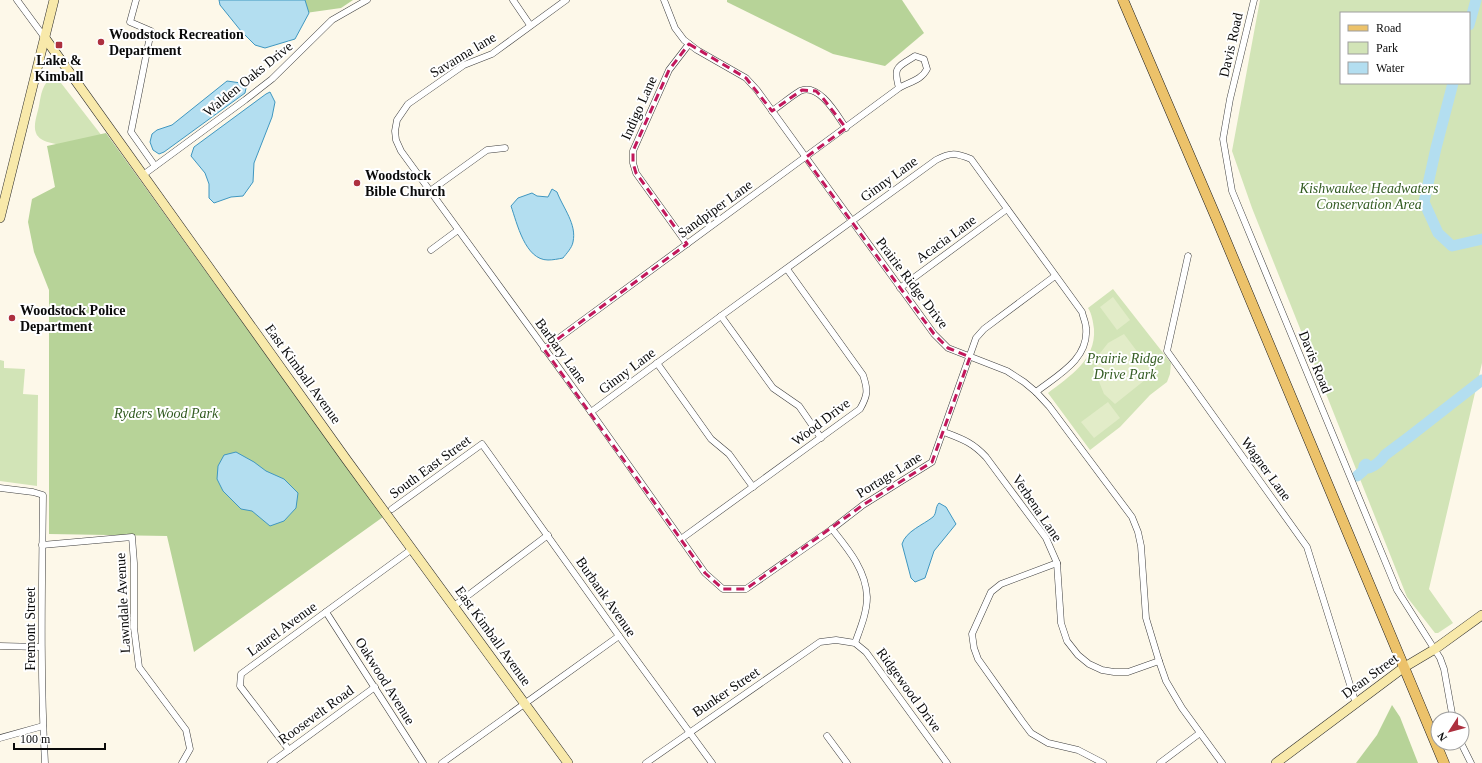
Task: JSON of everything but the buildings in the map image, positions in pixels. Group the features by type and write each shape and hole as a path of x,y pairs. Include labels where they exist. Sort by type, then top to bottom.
{"main road":[{"path":"1123,0 1218,222 1444,763"}],"street":[{"name":"East Kimball Avenue","path":"17,0 568,763"},
{"path":"0,218 54,0"},
{"path":"136,0 130,22 151,31 131,132 155,166"},
{"name":"Walden Oaks Drive","path":"143,175 272,79 332,20 367,0"},
{"path":"513,0 530,25"},
{"name":"Savanna lane","path":"397,120 408,104 464,65 492,54 566,0"},
{"name":"Prairie Ridge Drive","path":"664,0 675,28 684,40 697,50 746,78 757,90 851,222 934,334 948,348 1006,371 1024,382 1036,392 1049,406 1132,517 1138,532 1141,546 1146,618 1159,661 1170,688 1182,708 1222,763"},
{"name":"Davis Road","path":"1254,0 1230,99 1223,139 1232,191 1397,590 1440,658 1444,669 1452,711"},
{"name":"Indigo Lane","path":"687,244 636,173 632,163 634,151 669,70 689,44"},
{"name":"Sandpiper Lane","path":"544,349 846,128 903,85 910,84 925,73 927,69 924,59 915,56 897,68 895,73 899,88"},
{"path":"772,111 802,90 809,89 816,91 822,97 846,128"},
{"name":"Barbary Lane","path":"397,120 395,131 396,140 401,151 591,412 705,573 723,589"},
{"path":"430,191 487,150 506,148"},
{"name":"Ginny Lane","path":"591,412 936,160 945,155 956,154 971,160 1082,312 1086,328 1081,354 1071,365 1036,392"},
{"name":"Acacia Lane","path":"900,288 1007,209"},
{"path":"431,250 458,230"},
{"name":"Wagner Lane","path":"1188,256 1167,351 1307,547 1356,704"},
{"name":"Wood Drive","path":"681,539 860,409 866,399 867,387 863,375 786,269"},
{"name":"Portage Lane","path":"723,589 746,589 832,529 863,505 932,462 944,432 976,338 984,329 1055,276"},
{"path":"721,316 773,388 799,406 821,438"},
{"path":"657,363 711,439 729,454 753,487"},
{"name":"Verbena Lane","path":"944,432 966,440 986,457 1046,538 1056,563 1061,623 1067,641 1078,655 1088,664 1102,670 1114,672 1128,672 1159,661"},
{"name":"South East Street","path":"392,509 482,444"},
{"name":"Burbank Avenue","path":"482,444 712,763"},
{"name":"Fremont Street","path":"0,488 33,492 43,495 41,647 45,763"},
{"path":"832,529 856,560 864,580 867,598 864,616 855,643"},
{"path":"454,606 548,535"},
{"name":"Lawndale Avenue","path":"42,545 132,537 134,563 134,628 139,667 186,730 190,749 182,763"},
{"name":"Laurel Avenue","path":"289,750 240,686 241,674 412,549"},
{"path":"1056,563 1001,584 991,592 972,634 974,648 978,659 1031,732 1048,743 1078,750 1103,763"},
{"name":"Oakwood Avenue","path":"326,612 423,763"},
{"name":"Dean Street","path":"1276,763 1404,668 1435,649 1482,614"},
{"path":"442,763 449,761 524,704 619,636"},
{"name":"Bunker Street","path":"646,763 820,642 836,640 855,643"},
{"name":"Ridgewood Drive","path":"855,643 866,652 878,666 945,762"},
{"path":"0,646 41,647"},
{"name":"Roosevelt Road","path":"270,763 375,687"},
{"path":"0,738 43,726"},
{"path":"1160,763 1200,733"},
{"path":"827,736 847,763"},
{"path":"1465,751 1471,763"}],"highlighted area":[{"path":"689,44 746,78 772,111 802,90 816,91 846,128 805,158 934,334 948,348 970,357 932,462 863,505 746,589 723,589 705,573 544,349 687,244 636,173 633,163 633,151 669,70"}],"green space":[{"path":"224,0 353,0 341,8 242,22"},
{"path":"727,0 902,0 924,33 885,66 833,54 727,2"},
{"name":"Kishwaukee Headwaters Conservation Area","path":"1260,0 1482,0 1482,363 1429,589 1453,623 1438,633 1435,633 1407,597 1252,208 1232,151"},
{"path":"53,77 61,83 109,145 80,146 58,144 48,142 40,138 35,130 36,120 44,86"},
{"name":"Ryders Wood Park","path":"106,133 383,517 194,652 167,536 49,534 49,290 34,252 28,222 32,199 55,187 47,146"},
{"name":"Prairie Ridge Drive Park","path":"1113,289 1171,363 1170,374 1167,382 1150,395 1120,427 1090,450 1048,393 1080,366 1091,350 1094,340 1094,329 1088,308"},
{"path":"1113,297 1130,320 1117,330 1100,307"},
{"path":"1124,334 1151,370 1150,376 1115,404 1104,394 1096,374 1097,357 1108,343"},
{"path":"0,360 4,361 4,368 25,369 23,394 38,395 37,486 0,481"},
{"path":"1108,402 1120,418 1094,438 1081,422"},
{"path":"1392,705 1400,717 1418,763 1356,763 1377,735"}],"water":[{"path":"219,0 305,0 309,13 295,39 265,48 255,45 241,31 220,5"},
{"path":"227,81 241,83 246,88 245,93 164,152 159,154 153,150 150,142 152,134 157,130 172,125"},
{"path":"270,92 275,102 272,117 254,163 253,182 243,196 231,197 214,203 209,198 209,184 205,173 191,156 194,147"},
{"path":"552,189 557,192 569,216 574,235 569,251 563,258 548,260 533,254 528,247 519,231 511,206 518,198 532,193 537,196 548,197"},
{"path":"236,452 266,471 284,479 298,493 296,508 284,521 270,526 252,511 241,509 223,491 217,479 218,466 224,455"},
{"path":"939,503 946,507 956,524 934,551 925,578 915,582 911,578 902,544 907,535 933,517"}],"waterway":[{"path":"1470,21 1476,0"},
{"path":"1453,84 1424,202 1438,233 1452,246 1482,239"},
{"path":"1357,476 1363,471 1366,464 1368,468 1375,465 1385,455 1482,380"}],"place":[{"name":"Woodstock Recreation Department","path":"101,42"},
{"name":"Lake & Kimball","path":"59,45"},
{"name":"Woodstock Bible Church","path":"357,183"},
{"name":"Woodstock Police Department","path":"12,318"}]}
